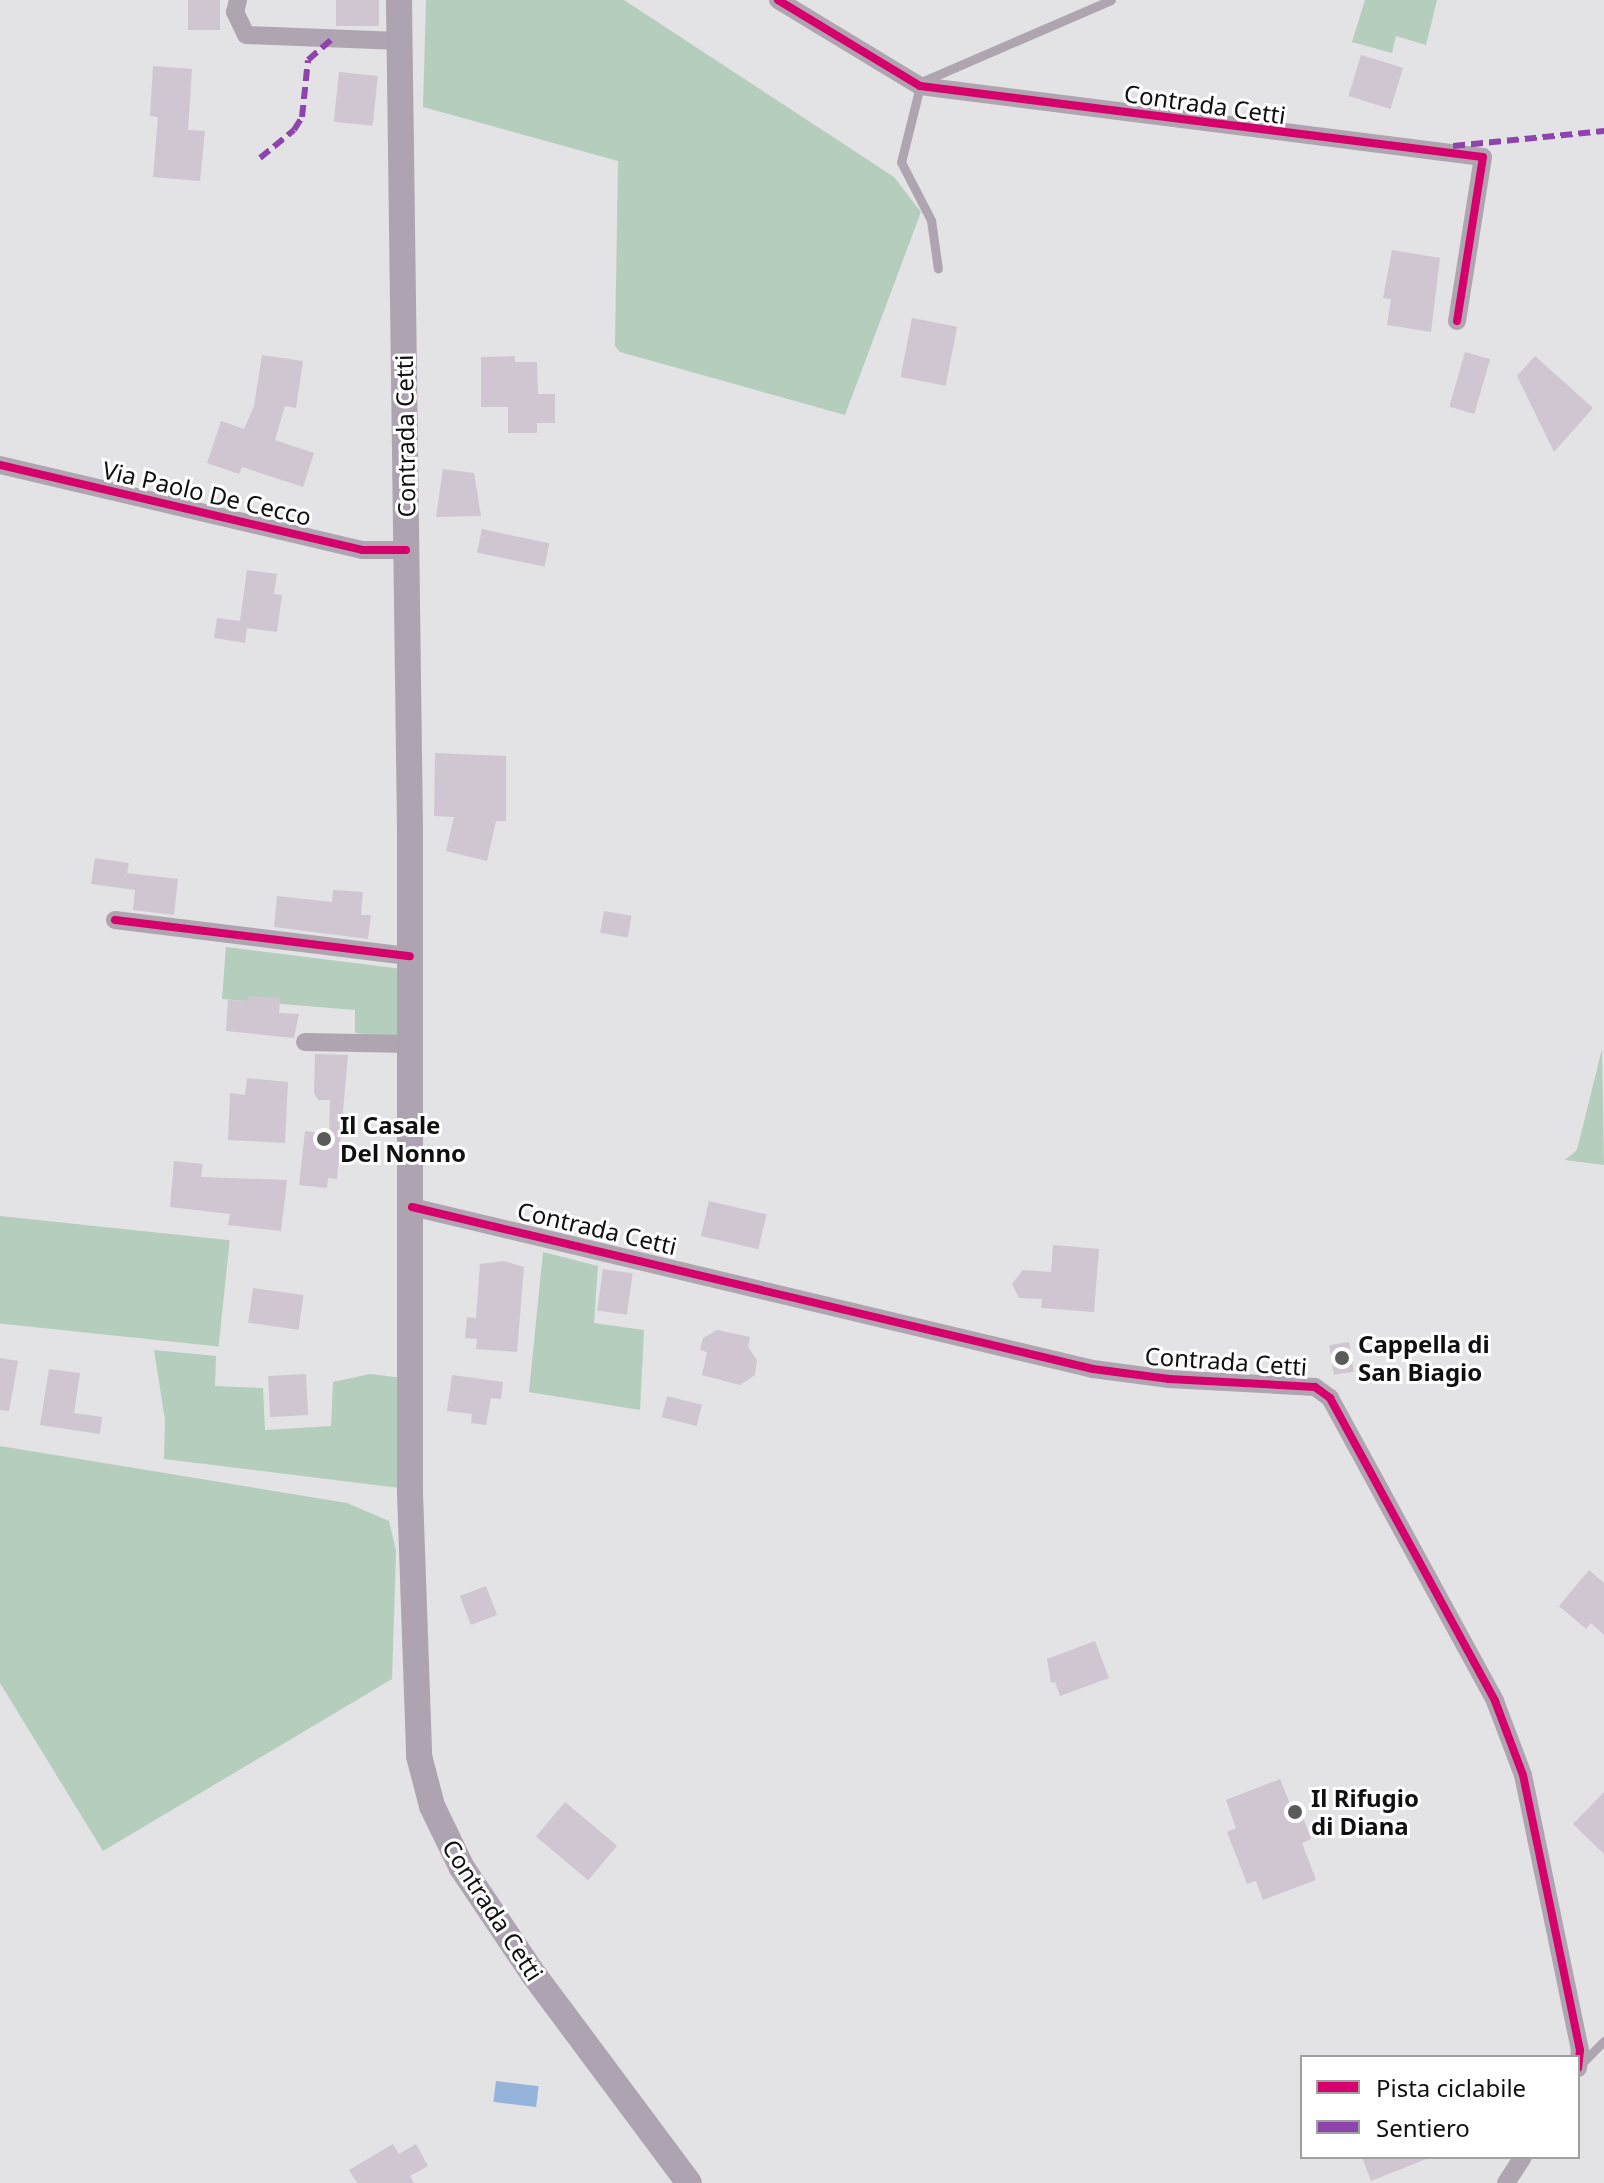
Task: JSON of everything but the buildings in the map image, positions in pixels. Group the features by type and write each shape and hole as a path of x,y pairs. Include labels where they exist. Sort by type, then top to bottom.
{"main road":[{"name":"Contrada Cetti","path":"399,0 411,1044 413,1642 426,1784 462,1868 534,1975 689,2183"}],"street":[{"path":"238,0 235,12 246,35 400,41"},
{"name":"Contrada Cetti","path":"778,0 918,85 1483,157 1457,321"},
{"name":"Via Paolo De Cecco","path":"0,465 362,550 406,550"},
{"path":"115,920 410,956"},
{"path":"305,1042 411,1044"},
{"name":"Contrada Cetti","path":"412,1207 1093,1369 1169,1379 1315,1387 1330,1398 1498,1710 1523,1775 1577,2055"},
{"path":"1506,2183 1522,2159"}],"lane":[{"path":"938,269 931,220 901,162 918,85 1111,0"},
{"path":"1580,2066 1604,2041"}],"green space":[{"path":"426,0 624,0 894,177 921,212 845,415 620,352 615,346 618,161 423,107"},
{"path":"1365,0 1437,0 1426,45 1396,36 1392,53 1352,42"},
{"path":"226,947 402,969 402,1038 355,1033 355,1010 222,999"},
{"path":"1602,1049 1604,1165 1565,1160 1577,1150"},
{"path":"0,1216 230,1240 219,1347 0,1324"},
{"path":"543,1252 598,1266 594,1323 644,1330 640,1410 529,1392"},
{"path":"154,1350 216,1356 215,1386 263,1388 265,1430 331,1426 333,1382 370,1374 403,1378 400,1488 164,1459 165,1420"},
{"path":"0,1446 347,1503 389,1521 396,1551 392,1679 103,1851 0,1683"}],"water":[{"path":"496,2081 539,2086 536,2107 493,2102"}],"marked path":[{"path":"260,158 294,130 302,117 308,60 333,38"},
{"path":"1453,146 1604,131"}],"cycle path":[{"path":"778,0 920,86 1483,157 1457,321"},
{"path":"0,465 362,550 406,550"},
{"path":"115,920 410,956"},
{"path":"412,1207 1093,1369 1169,1379 1315,1387 1330,1398 1495,1701 1523,1775 1579,2055"}],"place":[{"name":"Il Casale Del Nonno","path":"324,1139"},
{"name":"Cappella di San Biagio","path":"1342,1358"},
{"name":"Il Rifugio di Diana","path":"1295,1812"}]}
